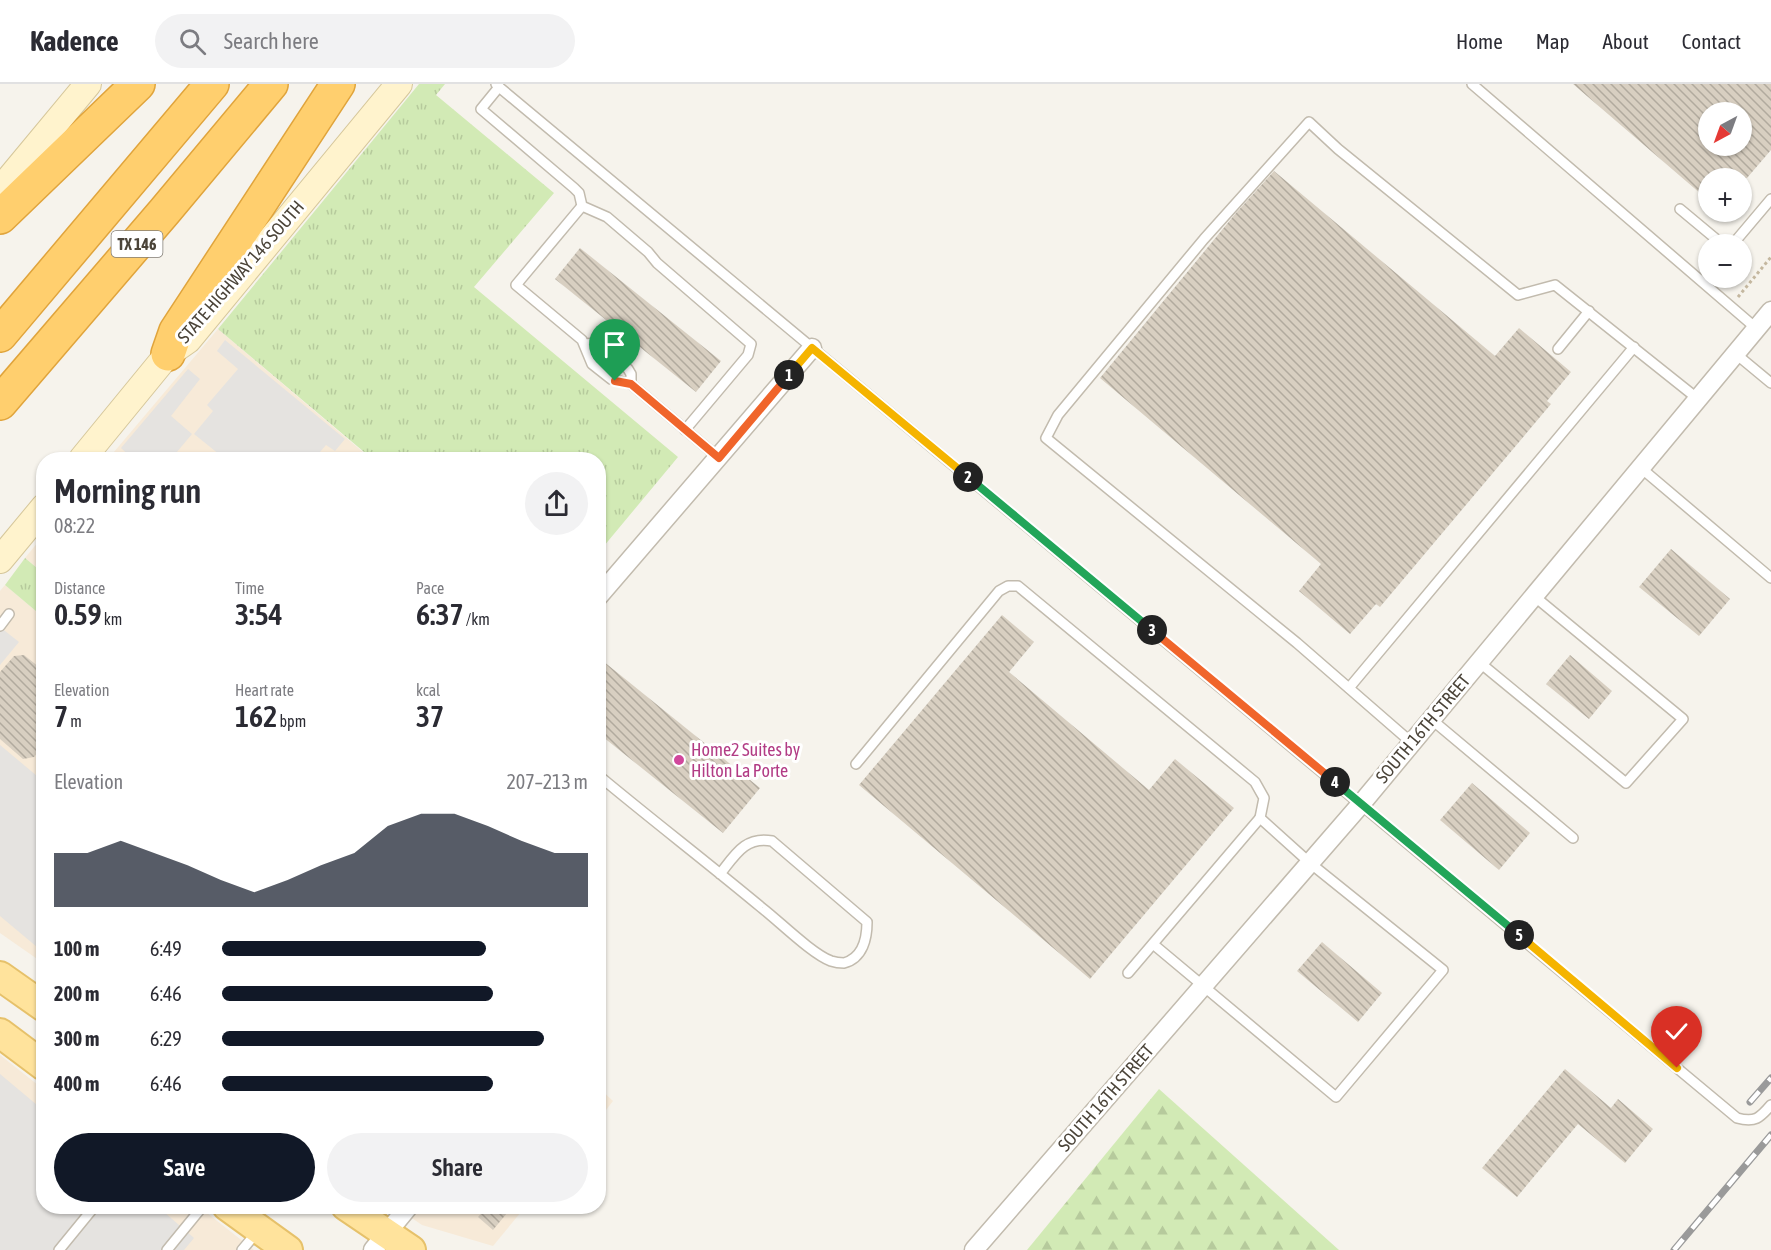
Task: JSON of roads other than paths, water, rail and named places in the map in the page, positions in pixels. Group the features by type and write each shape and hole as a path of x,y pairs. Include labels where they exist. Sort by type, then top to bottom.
{"highway":[{"path":"0,217 138,84"},
{"name":"TX 146","path":"0,335 213,84"},
{"name":"TX 146","path":"0,403 271,84"},
{"path":"168,354 176,331 338,84"}],"main road":[{"path":"0,190 88,84"},
{"name":"STATE HIGHWAY 146 SOUTH","path":"88,452 168,354 188,340 399,84"},
{"path":"0,560 36,517"},
{"path":"0,976 36,1001"},
{"path":"0,1033 36,1060"},
{"path":"233,1214 251,1239 288,1250"},
{"path":"353,1214 379,1242 411,1250"}],"street":[{"name":"SOUTH 16TH STREET","path":"974,1250 1361,804 1771,311"},
{"path":"606,588 812,348"},
{"path":"379,1242 402,1214"}],"lane":[{"path":"1472,84 1698,272"},
{"path":"582,206 579,193 574,188 481,109 497,85 1737,1118 1747,1121 1755,1120 1771,1105"},
{"path":"1412,743 1297,643 1046,438 1058,415 1204,239 1309,122 1338,149 1518,295 1555,285 1698,399"},
{"path":"1741,234 1771,199"},
{"path":"582,206 516,285 585,344 592,364 611,379 631,384 719,458"},
{"path":"582,206 608,217 648,252 657,263 751,344 748,355 685,430"},
{"path":"1680,209 1710,234"},
{"path":"1714,288 1757,329"},
{"path":"1557,349 1589,311"},
{"path":"585,344 601,345 615,357 631,374 631,384"},
{"path":"1349,688 1634,347"},
{"path":"1736,354 1771,383"},
{"path":"1641,468 1771,578"},
{"path":"856,764 999,591 1008,586 1018,586 1255,782 1264,798 1260,818 1128,973"},
{"path":"1479,662 1626,783 1683,719 1534,596"},
{"path":"0,626 9,614"},
{"path":"1431,720 1573,838"},
{"path":"606,782 670,835 814,950 831,961 844,963 854,957 864,946 867,922 772,841 760,839 751,842 740,849 720,874"},
{"path":"1153,944 1336,1097 1443,970 1310,863 1260,818"},
{"path":"58,1250 87,1214"},
{"path":"169,1247 196,1214"}],"railway":[{"path":"1750,1102 1771,1078"},
{"path":"1674,1250 1771,1135"}],"place":[{"name":"Home2 Suites by Hilton La Porte","path":"679,760"}]}
